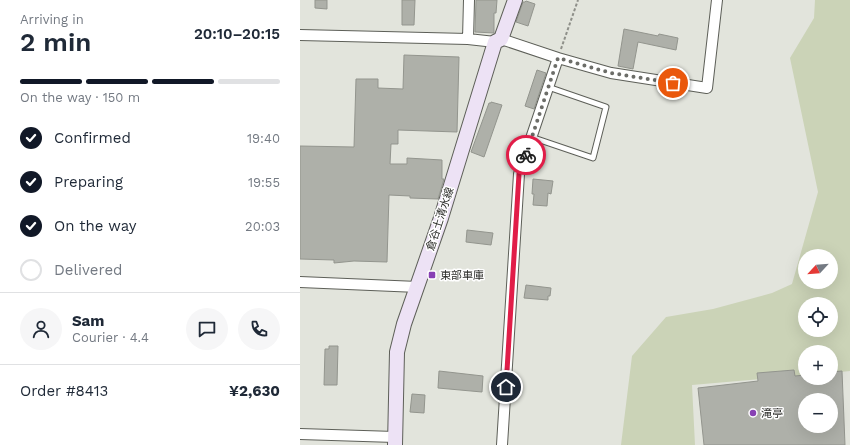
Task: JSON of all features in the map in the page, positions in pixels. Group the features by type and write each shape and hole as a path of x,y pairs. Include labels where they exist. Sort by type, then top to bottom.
{"main road":[{"name":"倉谷土清水線","path":"395,441 397,352 404,324 441,218 498,41 515,0"}],"street":[{"path":"468,39 469,0"},
{"path":"300,35 498,41 611,73 707,88 718,0"},
{"path":"502,445 519,174 558,58"},
{"path":"300,282 418,287"},
{"path":"300,434 344,440 395,441"}],"lane":[{"path":"531,137 593,158 606,107 548,88"}],"path":[{"path":"558,58 578,0"}],"green space":[{"path":"815,0 850,0 850,371 838,372 838,345 798,345 798,376 692,385 695,445 621,445 632,356 666,317 713,309 772,293 792,284 798,263 798,289 838,289 838,249 802,249 818,192 790,58 814,18"}],"building":[{"path":"315,0 327,0 327,9 315,8"},
{"path":"402,0 415,0 414,25 402,25"},
{"path":"476,0 497,0 496,13 494,13 494,33 475,32"},
{"path":"526,1 535,4 528,26 516,22 523,2"},
{"path":"624,29 658,36 659,34 678,38 676,50 638,42 633,69 618,66"},
{"path":"404,55 459,57 457,132 398,130 398,144 391,144 390,164 407,164 407,158 442,160 442,179 444,179 438,199 410,198 410,196 389,195 387,262 354,261 334,263 334,260 300,259 300,146 354,147 356,79 378,79 378,88 403,89"},
{"path":"537,70 546,73 534,109 525,106"},
{"path":"491,102 502,105 484,157 471,152 489,103"},
{"path":"533,179 553,181 551,194 548,193 547,206 533,205"},
{"path":"467,230 493,233 491,245 466,242"},
{"path":"526,285 551,288 548,300 524,298"},
{"path":"329,346 338,346 337,385 324,385 325,349 329,349"},
{"name":"滝亭","path":"794,370 795,376 798,376 798,385 838,385 838,371 842,371 845,445 704,445 698,388 758,381 757,373"},
{"path":"439,371 483,376 482,392 438,388"},
{"path":"412,394 425,395 424,413 410,412"}],"way so far":[{"path":"526,155 558,58 611,73 673,83"}],"place":[{"name":"東部車庫","path":"432,275"},
{"name":"滝亭","path":"753,413"}],"route":[{"path":"506,387 506,360 519,174 526,155"}]}
